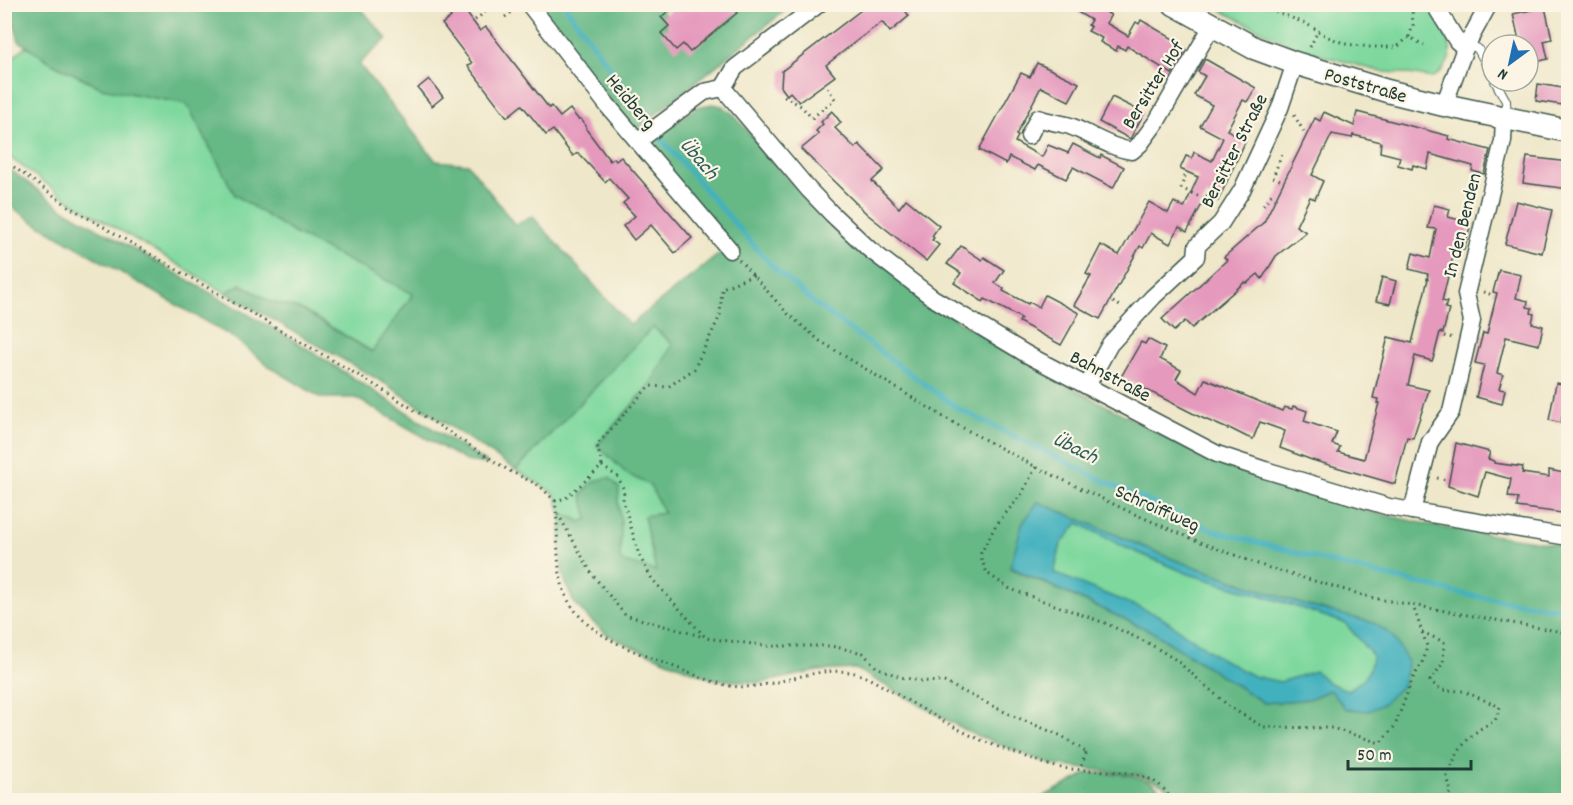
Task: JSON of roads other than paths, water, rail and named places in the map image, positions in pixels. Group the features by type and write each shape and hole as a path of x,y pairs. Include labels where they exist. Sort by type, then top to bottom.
{"main road":[{"name":"Poststraße","path":"1174,4 1254,48 1301,59 1387,91 1569,131"}],"street":[{"name":"Heidberg","path":"529,4 591,85 730,250"},
{"path":"638,141 704,92 723,88 735,68 819,4"},
{"path":"1434,4 1457,41 1466,45"},
{"path":"1444,105 1466,45 1488,4"},
{"name":"Bersitter Hof","path":"1029,136 1038,117 1052,123 1068,125 1121,149 1132,151 1157,121 1212,26"},
{"name":"Bersitter Straße","path":"1087,386 1110,344 1153,297 1196,257 1197,246 1221,223 1259,155 1301,59"},
{"name":"Bahnstraße","path":"723,88 809,190 869,249 933,298 1028,355 1217,454 1389,507 1569,537"},
{"name":"In den Benden","path":"1412,511 1430,442 1451,411 1472,324 1466,296 1503,141 1505,118"}],"lane":[{"path":"1466,45 1478,49 1480,53"},
{"path":"1502,93 1506,101 1505,118"}],"water":[{"path":"1038,502 1175,560 1301,604 1374,623 1392,635 1408,662 1402,686 1383,704 1369,711 1346,709 1330,690 1309,699 1264,703 1151,631 1010,567 1022,524","holes":["1078,523 1122,546 1189,574 1345,623 1372,655 1368,672 1358,684 1347,690 1329,683 1315,671 1280,682 1253,676 1220,658 1158,615 1054,573 1061,544"]}],"waterway":[{"name":"Übach","path":"564,4 646,118"},
{"name":"Übach","path":"662,140 771,265 814,303 957,408 1108,483 1215,531 1349,567 1467,595 1568,610"}]}
